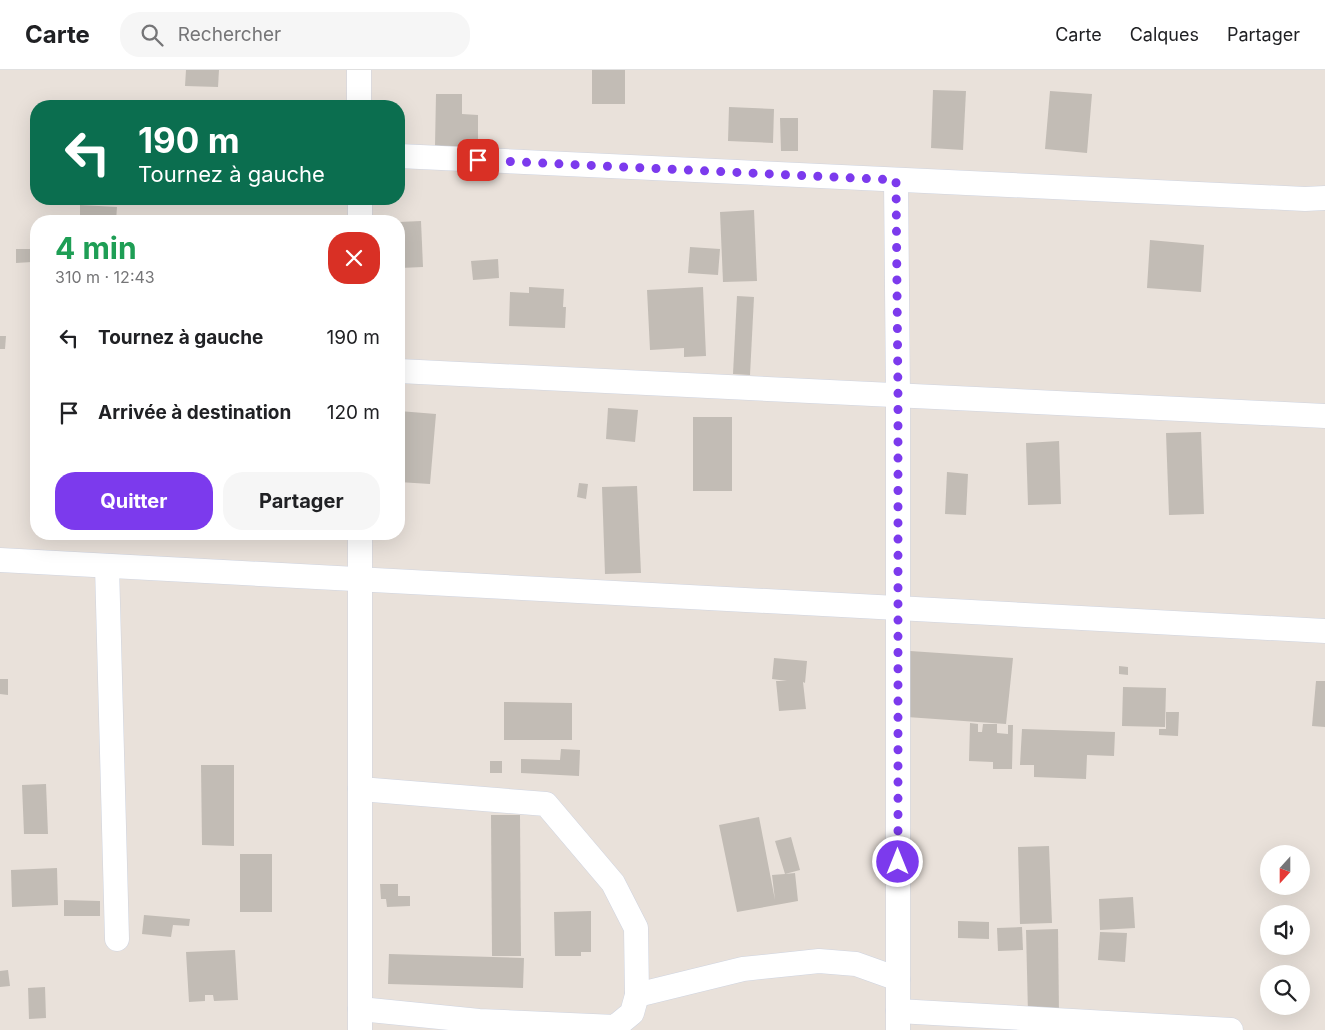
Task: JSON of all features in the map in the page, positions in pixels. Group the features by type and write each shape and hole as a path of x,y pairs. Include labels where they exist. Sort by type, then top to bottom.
{"street":[{"path":"359,70 359,100"},
{"path":"405,156 1325,198"},
{"path":"896,180 898,1021 1231,1030"},
{"path":"405,371 1325,416"},
{"path":"360,540 360,579 360,789 360,1020 615,1027 632,1013 636,995 636,928 613,884 546,804 360,789"},
{"path":"0,560 1325,631"},
{"path":"107,566 117,940"},
{"path":"636,995 743,969 819,961 856,964 898,979"}],"building":[{"path":"186,70 219,70 218,87 185,86"},
{"path":"592,70 625,70 625,104 592,104"},
{"path":"933,90 966,91 963,150 931,148"},
{"path":"1050,91 1092,94 1087,153 1045,149"},
{"path":"436,94 462,94 462,114 478,115 478,147 435,146"},
{"path":"729,107 774,109 773,143 728,141"},
{"path":"780,118 798,118 798,151 781,151"},
{"path":"80,205 117,207 116,215 80,215"},
{"path":"754,210 757,281 723,282 720,212"},
{"path":"421,221 423,267 405,268 405,222"},
{"path":"1150,240 1204,245 1201,292 1147,288"},
{"path":"690,247 720,249 718,275 688,273"},
{"path":"16,249 30,249 30,262 16,263"},
{"path":"498,259 499,278 473,280 471,261"},
{"path":"529,287 564,289 563,307 566,307 565,328 509,326 510,292 529,293"},
{"path":"703,287 706,356 684,357 684,348 650,350 647,290"},
{"path":"737,296 754,297 750,375 733,374"},
{"path":"0,336 6,336 5,349 0,349"},
{"path":"608,408 638,410 635,442 606,439"},
{"path":"405,411 436,414 430,484 405,482"},
{"path":"693,417 732,417 732,491 693,491"},
{"path":"1201,432 1204,514 1169,515 1166,433"},
{"path":"1059,441 1061,504 1028,505 1026,443"},
{"path":"947,472 968,474 966,515 945,514"},
{"path":"579,483 588,484 586,499 577,497"},
{"path":"637,486 641,573 605,574 602,487"},
{"path":"910,651 1013,658 1006,724 907,717"},
{"path":"774,658 807,661 805,683 803,682 806,709 779,711 776,681 787,681 772,679"},
{"path":"1119,666 1128,667 1128,675 1119,674"},
{"path":"0,679 8,679 8,695 0,694"},
{"path":"1316,681 1325,681 1325,727 1312,726"},
{"path":"1123,687 1166,688 1165,727 1122,726"},
{"path":"504,702 572,703 572,740 504,740"},
{"path":"1166,712 1179,712 1178,736 1159,735 1159,729 1166,729"},
{"path":"970,723 978,724 978,732 982,732 983,724 997,724 997,733 1008,734 1008,725 1013,725 1012,769 993,769 993,762 969,761"},
{"path":"1022,729 1115,732 1114,756 1087,755 1086,779 1034,777 1034,765 1020,765"},
{"path":"561,749 580,750 579,776 521,773 521,759 560,760"},
{"path":"490,761 502,761 502,773 490,773"},
{"path":"201,765 234,765 234,846 202,845"},
{"path":"46,784 48,834 24,834 22,785"},
{"path":"491,815 520,815 521,956 492,956"},
{"path":"759,817 775,900 772,875 795,873 798,901 737,912 719,825"},
{"path":"791,837 800,870 785,874 775,841"},
{"path":"1049,846 1052,923 1020,924 1018,847"},
{"path":"240,854 272,854 272,912 240,912"},
{"path":"57,868 58,905 12,907 11,870"},
{"path":"380,884 398,884 398,896 410,896 410,906 387,907 386,899 381,899"},
{"path":"1133,897 1135,928 1100,930 1099,899"},
{"path":"64,900 100,901 100,916 64,916"},
{"path":"591,911 591,952 581,952 581,956 555,956 554,912"},
{"path":"144,915 190,919 189,926 173,925 171,937 142,934"},
{"path":"958,921 989,922 989,939 958,938"},
{"path":"1022,927 1023,950 998,951 997,928"},
{"path":"1058,929 1059,1014 1028,1014 1026,930"},
{"path":"1100,932 1127,933 1125,962 1098,960"},
{"path":"235,950 238,1000 214,1001 213,995 205,995 205,1001 189,1002 186,952"},
{"path":"389,954 524,958 523,988 388,984"},
{"path":"8,970 10,986 0,987 0,971"},
{"path":"45,987 46,1018 29,1019 28,988"}],"route":[{"path":"478,160 896,180 898,862"}]}
